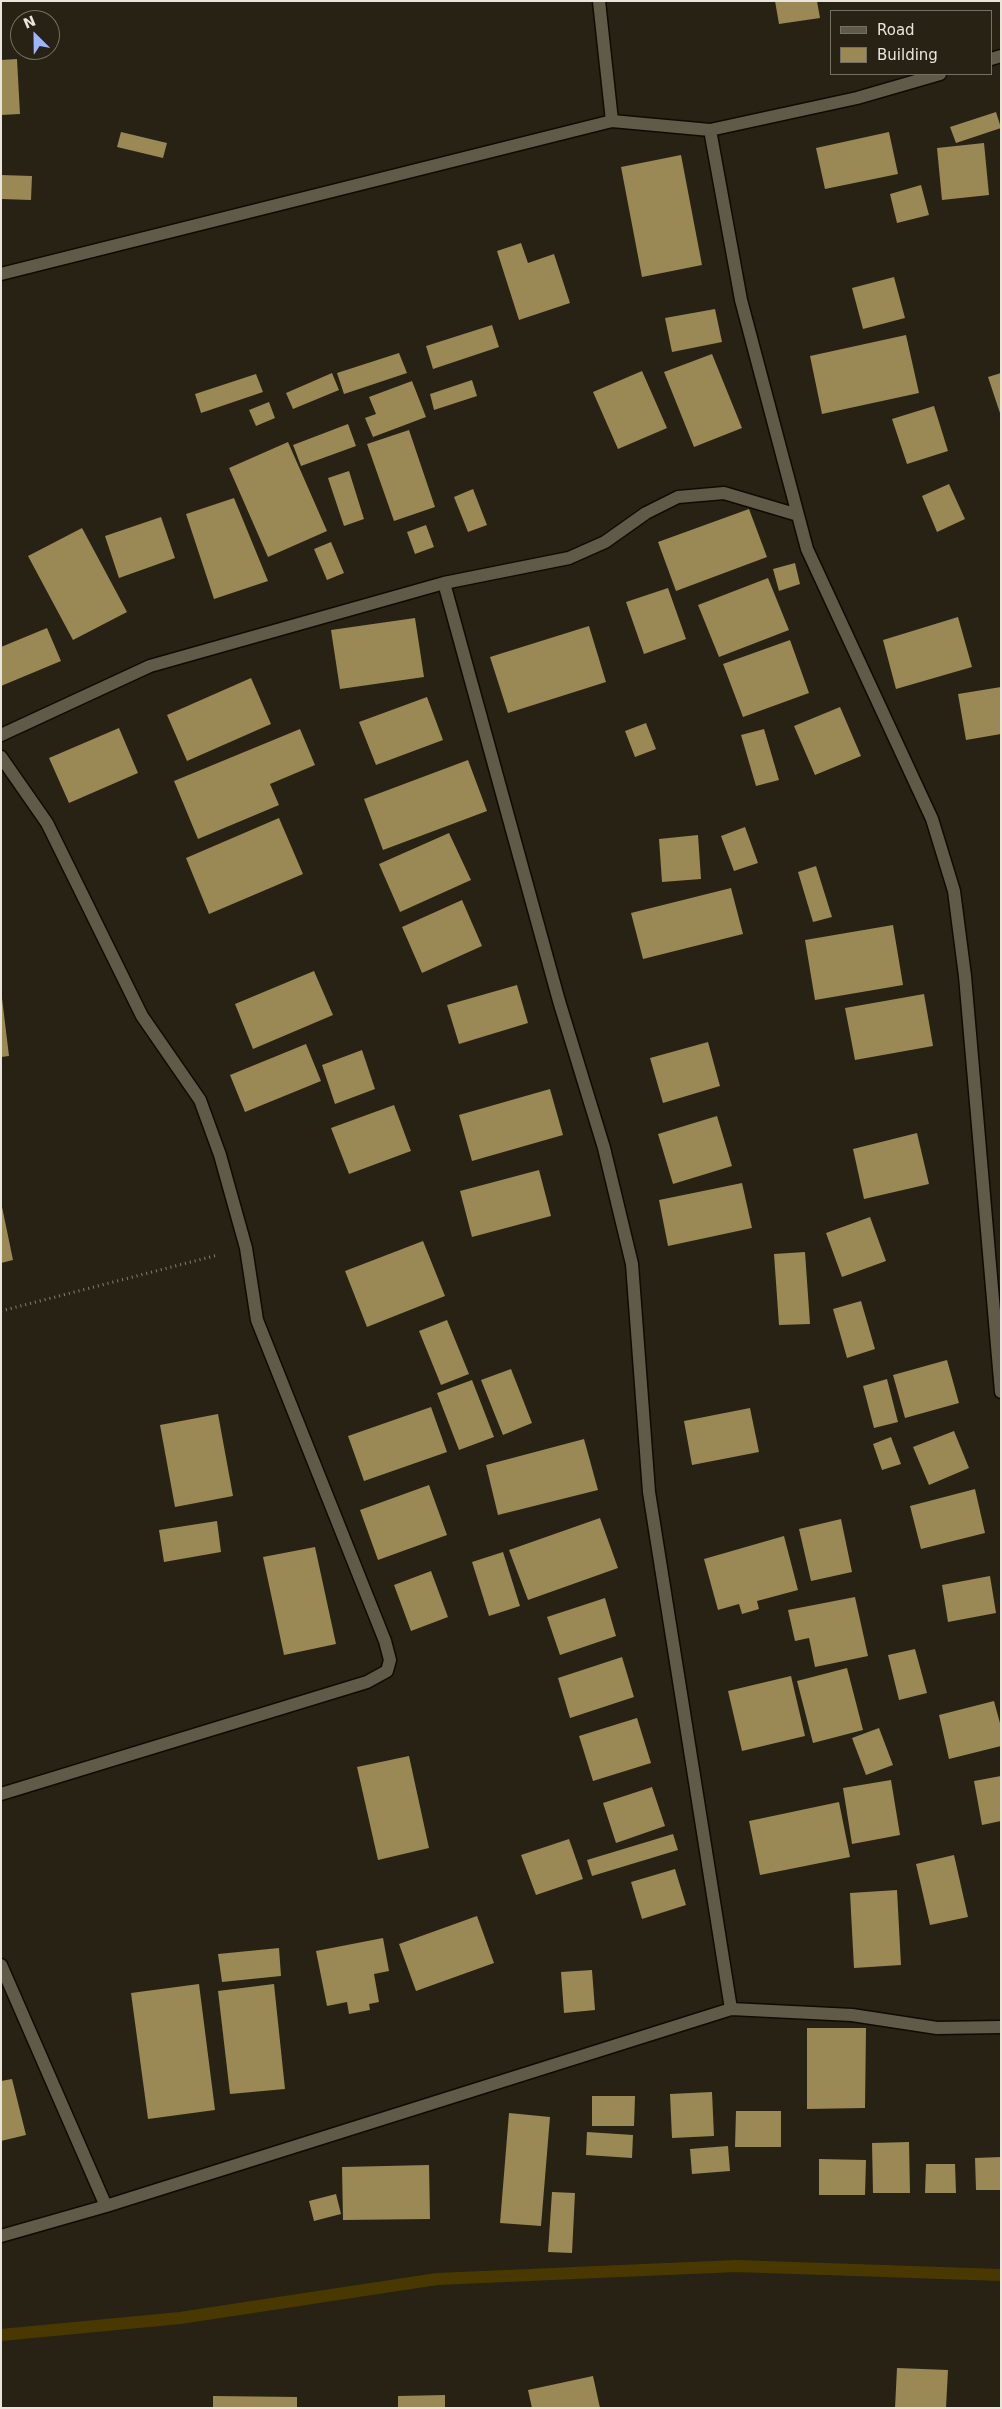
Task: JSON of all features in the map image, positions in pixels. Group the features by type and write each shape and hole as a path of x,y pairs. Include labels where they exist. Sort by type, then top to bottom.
{"street":[{"path":"599,1 612,121"},
{"path":"1,274 612,121 710,130 857,98 937,75"},
{"path":"710,130 741,300 807,549 932,819 954,892 965,976 998,1377 1001,1392"},
{"path":"1,735 150,666 444,583 569,558 605,542 646,513 678,497 724,493 798,515"},
{"path":"444,583 559,1001 604,1148 632,1264 649,1492 731,2009"},
{"path":"1,757 47,823 142,1016 200,1100 220,1155 246,1248 257,1320 390,1660 387,1671 367,1682 1,1794"},
{"path":"1,1965 106,2206"},
{"path":"1,2236 106,2206 731,2009 852,2015 937,2028 1001,2027"}],"path":[{"path":"1,1312 246,1248"}],"building":[{"path":"775,1 817,1 820,18 779,24"},
{"path":"1,60 17,60 20,114 1,115"},
{"path":"996,112 1001,128 956,143 950,127"},
{"path":"121,132 167,143 163,158 117,147"},
{"path":"889,132 898,174 825,189 816,148"},
{"path":"984,143 989,195 942,200 937,148"},
{"path":"681,155 702,265 642,277 621,167"},
{"path":"1,175 32,176 31,200 1,199"},
{"path":"921,185 929,215 897,223 890,194"},
{"path":"521,243 528,263 554,254 570,303 519,320 497,251"},
{"path":"894,277 905,318 863,329 852,288"},
{"path":"715,309 722,342 672,352 665,318"},
{"path":"492,325 499,347 433,369 426,346"},
{"path":"906,335 919,393 822,414 810,356"},
{"path":"399,353 407,373 344,394 337,373"},
{"path":"712,354 742,428 694,447 664,372"},
{"path":"642,371 667,428 618,449 593,392"},
{"path":"332,373 339,390 293,409 286,393"},
{"path":"1001,373 1001,413 1000,413 988,377"},
{"path":"256,374 263,392 201,413 195,394"},
{"path":"472,380 477,396 434,410 430,394"},
{"path":"412,381 426,417 373,437 365,418 376,414 369,397"},
{"path":"269,402 275,418 256,426 249,410"},
{"path":"934,406 948,451 907,464 892,419"},
{"path":"348,424 356,446 301,466 293,445"},
{"path":"409,430 435,507 394,521 367,444"},
{"path":"288,442 327,531 268,557 229,468"},
{"path":"349,471 364,519 344,526 328,478"},
{"path":"949,484 965,519 937,532 922,496"},
{"path":"473,489 487,525 468,532 454,497"},
{"path":"234,498 268,581 214,599 186,514"},
{"path":"749,509 767,557 676,591 658,542"},
{"path":"161,517 175,558 119,578 105,536"},
{"path":"426,525 434,547 415,554 407,532"},
{"path":"82,528 127,612 73,640 28,556"},
{"path":"331,542 344,573 327,580 314,549"},
{"path":"795,563 800,584 779,591 773,569"},
{"path":"768,578 789,630 719,657 698,605"},
{"path":"668,588 686,639 644,654 626,602"},
{"path":"958,617 972,667 896,689 883,640"},
{"path":"415,618 424,677 340,689 331,630"},
{"path":"589,626 606,682 508,713 490,657"},
{"path":"47,628 61,661 1,686 1,647"},
{"path":"790,640 809,693 743,717 723,664"},
{"path":"251,678 271,724 187,761 167,715"},
{"path":"1001,687 1001,734 966,740 958,694"},
{"path":"427,697 443,740 376,765 359,722"},
{"path":"840,707 861,756 815,775 794,726"},
{"path":"646,723 656,749 635,757 625,731"},
{"path":"119,728 138,773 69,803 49,758"},
{"path":"300,729 315,765 270,784 279,805 198,839 174,781"},
{"path":"764,729 779,780 756,786 741,735"},
{"path":"468,760 487,811 383,850 364,799"},
{"path":"279,818 303,874 209,914 186,858"},
{"path":"745,827 758,863 734,871 721,836"},
{"path":"449,833 471,880 400,912 379,864"},
{"path":"698,835 701,879 662,882 659,839"},
{"path":"816,866 832,917 813,922 798,872"},
{"path":"731,888 743,934 643,959 631,913"},
{"path":"462,900 482,946 422,973 402,927"},
{"path":"893,925 903,985 815,1000 805,940"},
{"path":"314,971 333,1015 253,1049 235,1004"},
{"path":"517,985 528,1023 459,1044 447,1005"},
{"path":"1,990 9,1056 1,1057"},
{"path":"924,994 933,1046 855,1060 845,1008"},
{"path":"708,1042 720,1086 663,1103 650,1058"},
{"path":"306,1044 321,1081 245,1112 230,1075"},
{"path":"362,1050 375,1089 335,1104 322,1065"},
{"path":"550,1089 563,1135 472,1161 459,1115"},
{"path":"394,1105 411,1151 349,1174 331,1128"},
{"path":"717,1116 732,1166 673,1184 658,1134"},
{"path":"917,1133 929,1184 864,1199 853,1149"},
{"path":"539,1170 551,1216 472,1237 460,1191"},
{"path":"742,1183 752,1228 668,1246 659,1200"},
{"path":"1,1202 13,1260 1,1263"},
{"path":"870,1217 886,1261 842,1277 826,1233"},
{"path":"423,1241 445,1296 367,1327 345,1271"},
{"path":"805,1252 810,1324 779,1325 774,1254"},
{"path":"861,1301 875,1349 847,1358 833,1309"},
{"path":"447,1320 469,1374 441,1385 419,1331"},
{"path":"947,1360 959,1403 905,1418 893,1375"},
{"path":"511,1369 532,1423 503,1435 481,1380"},
{"path":"887,1379 898,1422 874,1428 863,1386"},
{"path":"472,1380 494,1437 459,1450 437,1393"},
{"path":"431,1407 447,1452 364,1481 348,1436"},
{"path":"750,1408 759,1452 692,1465 684,1421"},
{"path":"218,1414 233,1496 175,1507 160,1425"},
{"path":"954,1431 969,1468 929,1485 913,1447"},
{"path":"891,1437 901,1464 882,1470 873,1444"},
{"path":"584,1439 598,1490 498,1515 486,1465"},
{"path":"429,1485 447,1535 378,1560 360,1510"},
{"path":"975,1489 985,1533 921,1549 910,1506"},
{"path":"600,1518 618,1568 528,1600 509,1550"},
{"path":"841,1519 852,1572 811,1581 799,1529"},
{"path":"217,1521 221,1552 164,1562 159,1530"},
{"path":"784,1536 798,1590 757,1601 759,1609 742,1614 739,1604 718,1610 704,1559"},
{"path":"315,1547 336,1644 284,1655 263,1557"},
{"path":"503,1552 520,1606 489,1616 472,1562"},
{"path":"431,1571 448,1617 411,1631 394,1585"},
{"path":"990,1576 996,1613 948,1622 942,1585"},
{"path":"855,1597 868,1656 815,1667 809,1638 795,1641 788,1610"},
{"path":"605,1598 616,1636 560,1655 547,1617"},
{"path":"915,1649 927,1693 899,1700 888,1655"},
{"path":"622,1657 634,1697 570,1718 558,1678"},
{"path":"847,1668 863,1730 813,1743 797,1681"},
{"path":"791,1676 805,1736 742,1751 728,1691"},
{"path":"994,1701 1001,1727 1001,1746 949,1759 939,1715"},
{"path":"637,1718 651,1763 593,1781 579,1736"},
{"path":"879,1728 893,1765 866,1775 852,1738"},
{"path":"409,1756 429,1848 378,1860 357,1767"},
{"path":"1001,1776 1001,1821 982,1825 974,1781"},
{"path":"891,1780 900,1835 852,1844 843,1788"},
{"path":"652,1787 665,1826 616,1843 603,1803"},
{"path":"839,1802 850,1857 760,1875 749,1821"},
{"path":"673,1834 678,1850 592,1876 587,1860"},
{"path":"569,1839 583,1879 536,1895 521,1855"},
{"path":"954,1855 968,1917 930,1925 916,1864"},
{"path":"675,1869 686,1905 642,1919 631,1882"},
{"path":"897,1890 901,1965 854,1968 850,1893"},
{"path":"477,1916 494,1963 416,1991 399,1944"},
{"path":"383,1938 389,1971 374,1974 379,2002 369,2004 370,2010 349,2014 347,2002 327,2006 316,1951"},
{"path":"279,1948 281,1976 222,1982 218,1954"},
{"path":"592,1970 595,2010 564,2013 561,1972"},
{"path":"199,1984 215,2110 148,2119 131,1993"},
{"path":"274,1984 285,2089 230,2094 218,1991"},
{"path":"807,2028 866,2028 865,2108 807,2109"},
{"path":"12,2079 26,2135 1,2141 1,2081"},
{"path":"712,2092 714,2136 672,2138 670,2094"},
{"path":"592,2096 635,2096 634,2126 592,2126"},
{"path":"736,2111 781,2111 781,2147 735,2147"},
{"path":"509,2113 550,2117 541,2226 500,2223"},
{"path":"587,2132 633,2135 632,2158 586,2155"},
{"path":"909,2142 910,2193 873,2193 872,2143"},
{"path":"728,2146 730,2171 692,2174 690,2149"},
{"path":"1001,2157 1001,2190 976,2190 975,2158"},
{"path":"819,2159 866,2160 865,2195 819,2195"},
{"path":"926,2164 955,2164 956,2193 925,2193"},
{"path":"429,2165 430,2219 343,2220 342,2167"},
{"path":"552,2192 575,2193 572,2253 548,2252"},
{"path":"336,2194 341,2214 314,2221 309,2201"},
{"path":"897,2368 948,2370 946,2408 895,2408"},
{"path":"593,2376 600,2408 532,2408 528,2390"},
{"path":"445,2395 445,2408 398,2408 398,2396"},
{"path":"213,2396 297,2397 297,2408 213,2408"}],"waterway":[{"path":"1,2335 180,2318 437,2279 736,2266 1001,2275"}]}
